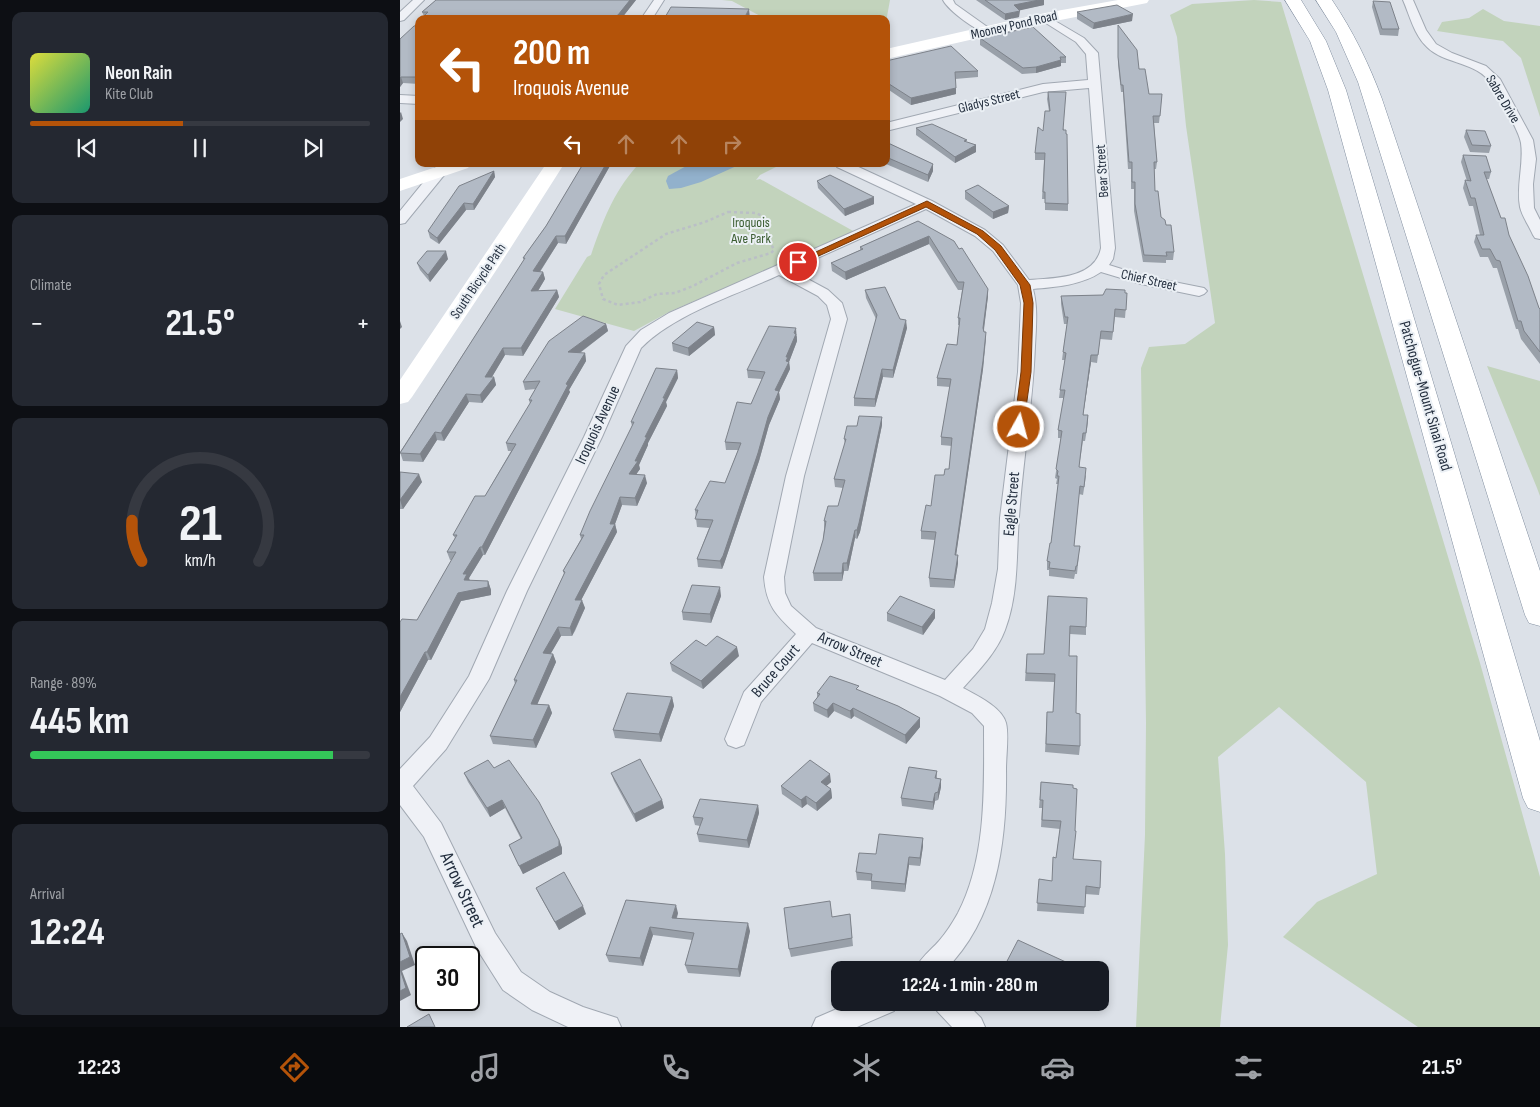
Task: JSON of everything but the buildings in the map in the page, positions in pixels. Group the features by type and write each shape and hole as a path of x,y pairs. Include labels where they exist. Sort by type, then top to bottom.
{"highway":[{"name":"Patchogue-Mount Sinai Road","path":"1293,0 1325,57 1337,90 1540,798"},
{"path":"1324,0 1356,53 1375,104 1406,195 1422,255 1540,615"}],"street":[{"path":"400,18 419,0"},
{"path":"649,15 659,0"},
{"path":"948,0 951,6 988,31"},
{"name":"Mooney Pond Road","path":"890,53 1046,18 1142,0"},
{"name":"Sabre Drive","path":"1408,0 1426,40 1434,47 1479,66 1491,74 1496,82 1527,140 1530,159 1526,184 1527,208 1540,235"},
{"name":"Bear Street","path":"1046,18 1080,40 1092,53 1108,248 1106,259 1099,267"},
{"name":"Gladys Street","path":"890,126 1043,88 1094,84"},
{"path":"400,100 415,100"},
{"path":"400,185 453,167"},
{"name":"South Bicycle Path","path":"400,397 489,266 553,167"},
{"name":"Eagle Street","path":"848,167 927,204 980,232 998,248 1025,285 1029,303 1026,372 1009,518 1008,569 1002,603 995,630 990,639 980,655 948,690"},
{"path":"400,220 440,171"},
{"name":"Iroquois Avenue","path":"400,786 438,743 478,679 517,591 593,437 634,346 647,333 675,316 927,204"},
{"path":"1025,285 1072,279 1088,274 1099,267"},
{"name":"Chief Street","path":"1099,267 1141,280 1199,292"},
{"name":"Arrow Street","path":"781,270 823,293 834,303 839,319 834,345 796,476 774,577 774,593 783,610 810,633 948,690 980,707 995,723 995,794 986,875 972,909 952,945 937,961"},
{"name":"Bruce Court","path":"736,740 752,698 810,633"},
{"name":"Arrow Street","path":"400,786 433,830 486,941 512,980 541,1001 580,1019 607,1027"},
{"path":"826,1027 864,1011"},
{"path":"955,1011 971,1027"}],"path":[{"path":"728,212 756,213 762,216 764,228 775,247 774,250 737,263 694,286 675,293 657,294 640,302 618,305 603,299 600,284 604,275 666,234 705,222 728,212"}],"green space":[{"path":"722,0 890,0 887,15 758,15 732,1"},
{"path":"1254,0 1281,2 1480,663 1540,877 1540,1027 1418,1027 1283,937 1317,902 1377,874 1366,782 1279,707 1218,757 1225,854 1228,945 1220,1027 1136,1027 1145,835 1146,723 1141,368 1149,347 1185,344 1215,323 1186,126 1177,37 1170,15 1192,4"},
{"path":"1483,9 1504,21 1540,26 1540,117 1521,58 1503,41 1437,31 1442,22 1469,18"},
{"name":"Iroquois Ave Park","path":"636,167 776,167 760,175 756,180 760,179 855,232 671,311 634,331 555,309 587,257 591,255 609,209"},
{"path":"1487,366 1540,381 1540,496 1537,488"}],"water":[{"path":"684,167 734,167 701,182 681,188 669,189 666,181 668,176"}],"route":[{"path":"798,262 927,204 980,232 998,248 1025,285 1029,303 1026,372 1019,427"}]}
